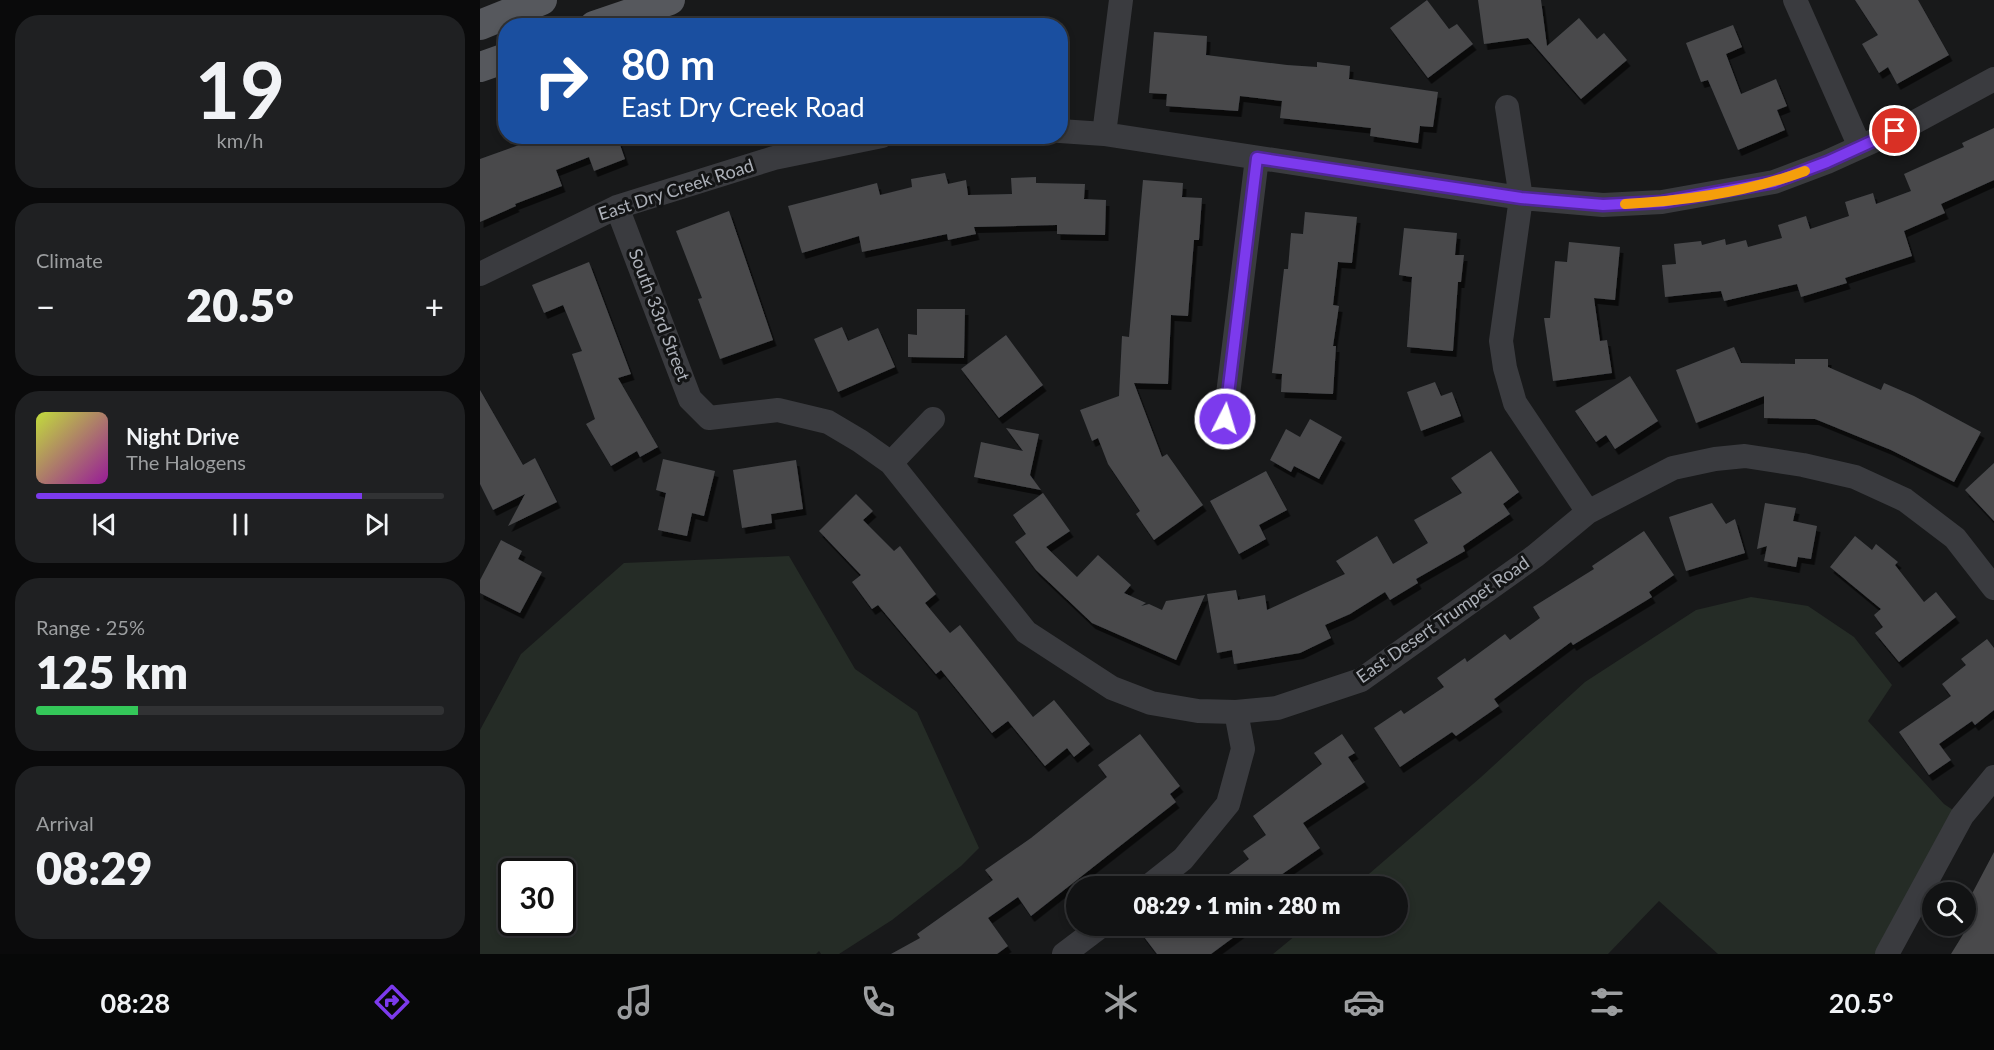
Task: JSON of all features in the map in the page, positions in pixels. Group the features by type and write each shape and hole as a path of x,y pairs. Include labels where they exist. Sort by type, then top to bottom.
{"main road":[{"path":"499,18 542,0"},
{"path":"617,18 670,0"},
{"path":"480,26 498,18"},
{"path":"480,67 498,61"}],"street":[{"path":"1104,134 1121,0"},
{"path":"1795,0 1860,147"},
{"path":"1068,132 1104,134 1521,198 1603,205 1662,202 1774,182 1913,123 1994,79"},
{"path":"1507,107 1521,198 1501,340 1505,368 1515,403 1588,512"},
{"name":"East Dry Creek Road","path":"480,274 582,222 617,207 774,158 843,144"},
{"path":"1225,419 1257,158"},
{"name":"South 33rd Street","path":"617,207 690,399 710,418"},
{"name":"East Desert Trumpet Road","path":"710,418 778,410 828,422 891,463 1026,632 1112,688 1151,703 1198,711 1236,712 1277,708 1361,681 1535,556 1588,512 1673,468 1715,459 1745,456 1803,465 1855,477 1905,500 1955,538 1994,588"},
{"path":"891,463 933,419"},
{"path":"1162,876 1183,859 1228,804 1243,749 1236,712"},
{"path":"1887,954 1962,816 1994,777"},
{"path":"1064,954 1088,936"}],"shaded area":[{"path":"789,556 855,669 917,712 979,848 961,866 892,920 839,954 821,954 819,951 816,954 480,954 480,730 521,654 624,563"},
{"path":"1751,597 1808,606 1854,637 1892,685 1868,721 1944,804 1962,816 1926,882 1922,882 1922,890 1887,954 1718,954 1659,901 1608,954 1273,954 1295,936 1408,936 1408,876 1367,876 1480,778 1585,682 1696,610"}],"building":[{"path":"1427,0 1449,29 1457,24 1473,44 1428,78 1390,28"},
{"path":"1478,0 1541,0 1547,46 1579,18 1597,39 1604,33 1627,60 1581,99 1528,38 1484,44"},
{"path":"1855,0 1918,0 1949,55 1897,84 1888,67 1879,73 1862,44 1878,35"},
{"path":"1733,25 1742,47 1726,54 1741,94 1776,79 1787,106 1777,110 1785,130 1738,150 1708,80 1701,82 1686,43"},
{"path":"1154,32 1207,36 1206,55 1287,65 1317,67 1317,62 1350,66 1349,79 1438,92 1433,127 1420,126 1418,143 1370,136 1371,128 1280,118 1282,101 1240,96 1238,111 1166,106 1167,94 1149,93"},
{"path":"1994,128 1994,180 1941,204 1945,213 1904,231 1912,256 1845,278 1847,283 1801,297 1797,284 1724,301 1721,291 1665,297 1662,265 1676,264 1674,244 1701,241 1702,245 1725,239 1726,245 1746,240 1748,247 1782,238 1778,225 1806,216 1810,229 1849,216 1845,202 1873,193 1876,204 1911,191 1904,174 1964,147 1962,143"},
{"path":"522,144 620,144 625,159 594,171 589,157 556,170 562,186 515,204 516,206 480,222 480,159"},
{"path":"945,173 948,184 966,180 968,195 1012,194 1011,178 1036,177 1036,183 1085,184 1084,199 1106,200 1105,235 1057,234 1057,225 974,227 976,234 948,240 947,234 862,252 859,236 802,253 788,206 877,183 880,195 912,187 911,179"},
{"path":"1143,180 1183,183 1182,197 1202,198 1199,240 1194,240 1188,316 1171,315 1168,384 1134,383 1162,457 1167,454 1203,505 1154,540 1136,514 1140,511 1108,464 1098,438 1092,441 1080,410 1119,396 1122,336 1129,337"},
{"path":"729,211 773,340 720,359 698,299 702,298 676,231"},
{"path":"1305,212 1357,217 1352,263 1338,262 1333,305 1339,306 1333,346 1336,346 1333,394 1281,392 1282,374 1272,373 1284,269 1288,269 1291,233 1303,234"},
{"path":"1404,228 1457,233 1455,255 1464,255 1461,282 1458,282 1453,351 1407,347 1412,277 1399,275"},
{"path":"1569,242 1620,247 1615,300 1594,298 1600,341 1607,340 1612,373 1553,381 1544,318 1550,318 1555,261 1567,262"},
{"path":"589,262 631,374 618,378 658,447 640,457 637,451 611,466 586,424 595,419 572,354 582,351 563,305 544,313 532,285"},
{"path":"917,309 965,309 964,358 908,357 908,334 917,335"},
{"path":"842,327 848,341 878,328 895,367 838,392 814,339"},
{"path":"1006,335 1043,385 999,418 961,369"},
{"path":"1734,347 1741,363 1795,364 1795,359 1828,359 1828,367 1881,390 1884,383 1914,396 1981,432 1954,482 1891,450 1815,419 1764,418 1764,396 1696,423 1676,370"},
{"path":"1630,376 1658,421 1615,449 1606,435 1596,442 1575,411"},
{"path":"1435,382 1441,396 1452,392 1461,416 1421,431 1407,392"},
{"path":"480,390 523,465 535,458 557,502 508,526 525,494 493,510 480,484"},
{"path":"1310,419 1342,437 1319,479 1294,466 1291,472 1270,460 1286,429 1300,437"},
{"path":"1006,428 1039,434 1030,475 1041,490 974,477 981,442 1023,451"},
{"path":"1491,451 1519,492 1503,504 1510,514 1463,546 1465,551 1416,579 1418,583 1390,600 1385,592 1350,614 1325,625 1331,638 1300,653 1234,664 1232,650 1217,653 1207,594 1236,590 1238,600 1265,595 1267,610 1345,574 1336,561 1377,536 1393,564 1428,543 1414,520 1462,493 1451,478"},
{"path":"663,459 715,471 704,516 692,513 687,536 658,530 666,493 656,490"},
{"path":"796,460 803,509 771,514 772,523 742,528 733,470"},
{"path":"1994,463 1994,521 1965,490"},
{"path":"1266,471 1287,510 1259,525 1266,539 1239,554 1210,501"},
{"path":"1043,493 1070,531 1046,547 1077,577 1098,555 1131,585 1124,593 1146,603 1141,606 1149,604 1162,610 1166,601 1205,595 1176,660 1092,623 1036,570 1015,542 1026,534 1013,515"},
{"path":"856,494 873,511 863,520 894,551 900,546 936,594 925,603 950,633 960,625 1033,717 1054,700 1090,744 1074,757 1067,748 1045,766 1008,721 992,733 941,670 936,674 878,605 872,609 852,582 861,575 819,531"},
{"path":"1712,503 1726,524 1735,519 1745,553 1686,571 1669,517"},
{"path":"1765,503 1796,508 1793,521 1817,526 1811,559 1798,557 1796,567 1764,561 1767,546 1757,549"},
{"path":"1644,531 1674,575 1649,592 1652,597 1573,645 1571,642 1494,699 1499,706 1456,736 1452,732 1400,767 1374,728 1401,710 1404,714 1444,687 1437,678 1465,658 1467,662 1505,634 1510,640 1540,618 1533,607 1594,569 1592,566"},
{"path":"1855,536 1872,550 1876,544 1898,562 1895,565 1924,602 1936,592 1956,617 1899,662 1875,633 1883,627 1874,615 1881,609 1830,567"},
{"path":"501,540 522,551 518,559 542,572 520,613 480,593 480,580"},
{"path":"1987,639 1994,648 1994,710 1975,725 1972,721 1939,744 1951,760 1929,775 1899,732 1951,696 1942,684 1966,665 1961,659"},
{"path":"1140,734 1180,786 1170,794 1176,802 1082,876 1066,876 1066,888 1031,916 1018,897 988,918 1008,946 997,954 891,954 920,938 917,934 993,880 985,870 1031,838 1107,777 1098,765"},
{"path":"1342,734 1355,753 1348,757 1365,782 1303,823 1320,848 1279,876 1226,876 1249,859 1243,851 1266,835 1253,816 1322,764 1314,753"},
{"path":"1994,852 1994,954 1951,954 1962,936 1976,936 1976,886"},
{"path":"1143,936 1235,936 1211,954 1157,954"}],"slow traffic":[{"path":"1625,204 1662,202 1755,186 1805,171"}],"route":[{"path":"1225,419 1257,158 1521,198 1603,205 1662,202 1774,182 1827,162 1895,131"}]}
